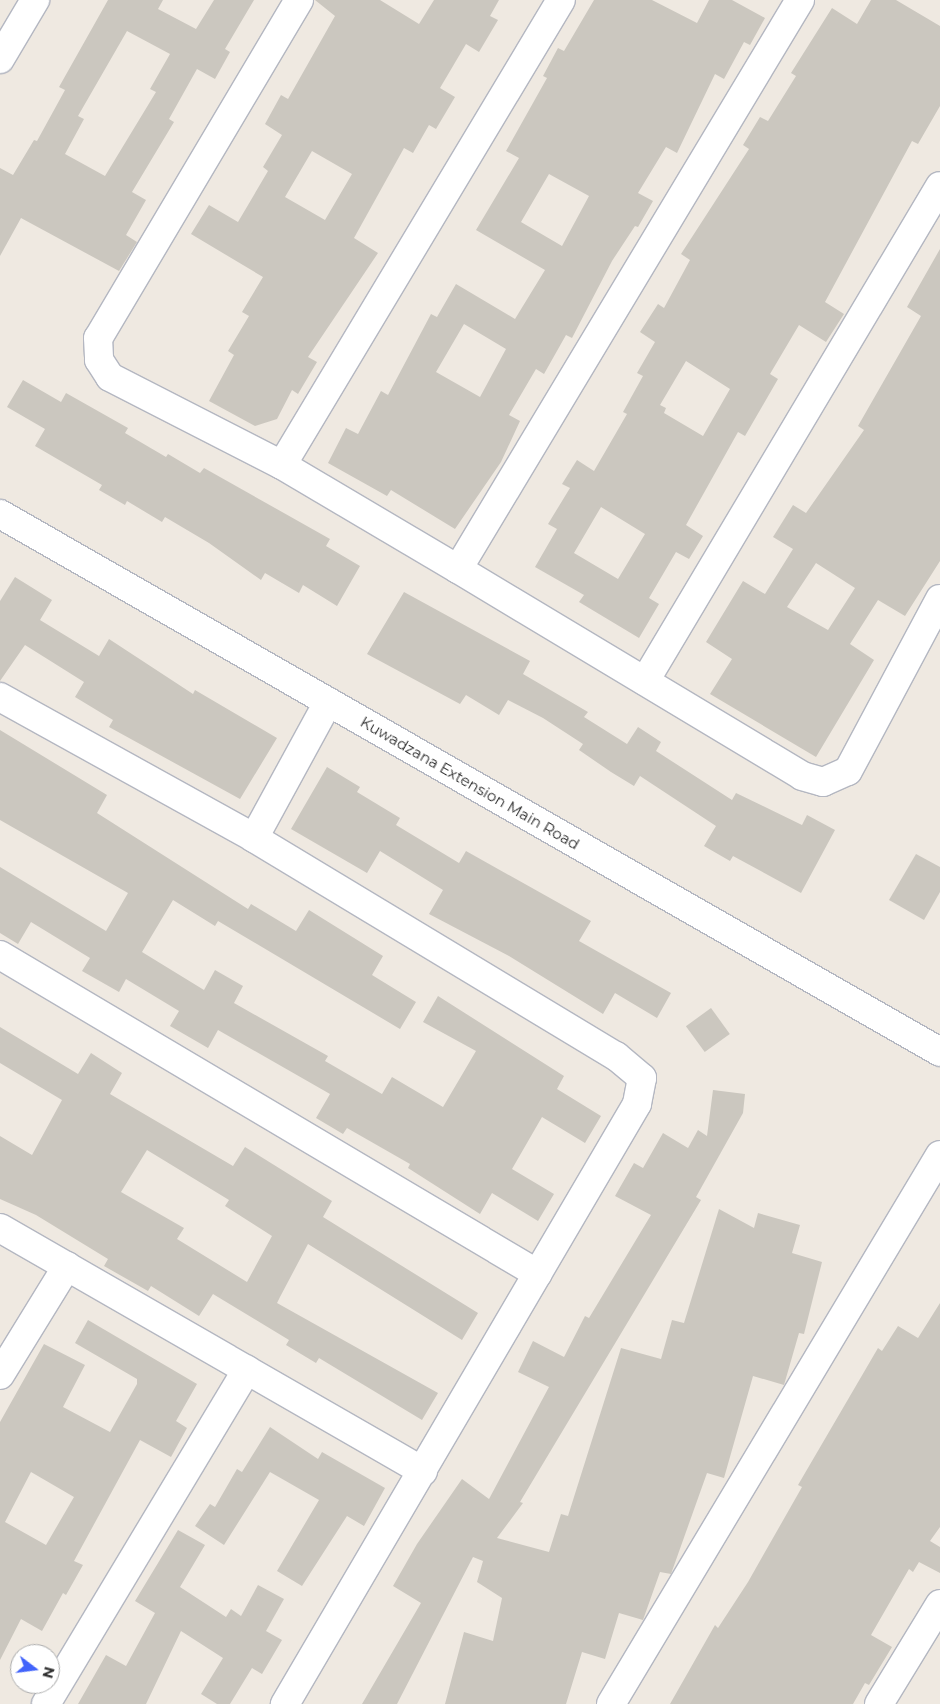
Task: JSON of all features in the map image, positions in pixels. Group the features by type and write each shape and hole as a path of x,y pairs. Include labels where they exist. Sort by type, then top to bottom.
{"street":[{"path":"0,59 35,0"},
{"path":"298,0 98,338 99,360 110,377 282,465 802,776 823,782 848,771 940,600"},
{"path":"282,465 561,0"},
{"path":"458,569 800,0"},
{"path":"645,681 940,186"},
{"name":"Kuwadzana Extension Main Road","path":"0,514 940,1052"},
{"path":"0,697 254,838 616,1056 642,1078 637,1104 423,1472 285,1704"},
{"path":"254,838 328,702"},
{"path":"0,955 538,1274"},
{"path":"611,1704 940,1155"},
{"path":"0,1228 423,1472"},
{"path":"0,1375 66,1266"},
{"path":"46,1704 247,1370"},
{"path":"879,1704 940,1604"}],"building":[{"path":"108,0 163,0 158,9 196,29 214,0 254,0 225,49 230,52 215,79 197,69 169,119 174,122 132,192 146,200 126,235 137,242 119,271 21,218 0,256 0,168 13,175 34,140 37,141 65,90 59,87","holes":["127,31 170,54 150,89 156,92 105,176 65,154 84,119 78,116"]},
{"path":"315,0 380,0 419,24 434,0 499,0 490,16 498,20 479,52 466,44 440,88 455,97 436,129 429,125 413,153 404,148 354,238 378,253 308,357 317,362 298,394 292,390 277,419 255,426 209,401 234,355 228,351 249,316 242,312 263,277 191,234 209,205 238,222 268,171 263,167 282,135 265,124 281,95 288,99 335,16","holes":["312,151 352,174 325,220 285,197"]},
{"path":"594,0 652,0 697,23 709,0 732,0 765,18 750,45 744,42 724,79 715,74 677,153 666,147 638,193 653,201 638,227 635,226 612,261 572,338 566,335 544,374 536,369 509,415 520,421 501,462 455,529 391,490 387,496 328,463 346,428 358,434 381,391 388,395 431,314 437,317 456,284 515,319 545,270 476,230 519,158 506,151 547,78 543,76 558,48 564,51","holes":["549,174 589,196 562,246 521,222","464,324 506,349 480,397 436,372"]},
{"path":"871,0 896,0 940,26 940,106 918,144 912,141 825,302 844,314 826,342 799,325 770,374 778,379 745,436 738,432 686,525 703,536 689,559 676,552 649,598 659,604 639,638 579,602 584,595 535,567 557,529 548,524 570,488 562,484 577,460 594,471 627,414 623,412 643,376 637,373 655,342 640,332 658,304 664,308 690,260 681,254 749,149 743,145 760,117 768,121 796,76 791,73 832,8 857,24","holes":["686,361 730,389 703,436 664,413 666,408 660,405","601,507 645,534 618,579 574,553"]},
{"path":"940,249 940,561 905,616 878,600 850,644 874,660 816,757 710,694 732,659 706,642 743,581 765,594 793,549 773,537 793,505 806,513 864,430 858,426 921,316 907,307","holes":["816,563 855,588 828,630 787,607"]},
{"path":"23,380 61,402 66,393 128,428 125,433 166,457 168,454 200,473 204,468 330,539 326,546 360,566 337,606 303,585 299,593 265,573 261,580 209,543 165,517 162,522 127,501 125,505 99,490 102,485 35,446 45,429 7,407"},
{"path":"15,577 52,600 40,620 99,656 109,639 193,694 195,690 277,738 240,799 109,727 113,720 75,697 84,682 25,645 0,681 0,601"},
{"path":"404,592 530,661 523,674 588,712 584,717 627,744 638,727 661,742 656,751 732,800 736,793 802,825 807,815 835,830 801,893 733,856 730,861 704,846 716,826 640,776 634,786 611,772 579,750 583,744 543,718 508,700 499,715 466,695 460,704 367,654"},
{"path":"0,730 107,795 97,813 248,909 251,904 296,931 309,910 383,956 372,975 416,1002 400,1029 218,921 215,926 173,900 142,952 204,990 215,970 243,986 234,1003 328,1056 325,1061 382,1094 392,1077 443,1107 476,1051 423,1022 438,996 564,1076 557,1089 601,1116 585,1143 542,1117 512,1169 554,1194 538,1221 492,1193 480,1214 408,1168 410,1164 347,1128 343,1134 316,1118 330,1094 218,1030 208,1048 170,1026 179,1011 126,979 119,992 82,971 90,958 31,922 18,944 0,933 0,867 106,931 128,893 0,820"},
{"path":"327,767 360,787 357,792 400,818 396,825 459,863 466,851 591,921 579,941 671,993 657,1018 615,993 603,1014 509,956 429,914 443,890 380,851 367,873 291,829"},
{"path":"916,854 940,867 940,892 924,920 889,900"},
{"path":"711,1008 730,1034 705,1052 686,1026"},
{"path":"0,1027 78,1074 91,1053 122,1073 110,1094 233,1166 245,1147 332,1201 323,1217 478,1313 462,1340 308,1244 280,1297 277,1303 438,1393 422,1420 319,1358 316,1363 286,1345 289,1340 213,1294 199,1316 151,1286 148,1291 104,1266 108,1259 36,1215 0,1199 0,1136 32,1155 62,1100 0,1063","holes":["147,1150 229,1200 225,1206 272,1236 247,1282 177,1239 184,1228 121,1192"]},
{"path":"713,1090 745,1094 743,1113 696,1197 701,1200 520,1502 523,1503 497,1538 549,1552 561,1514 568,1516 621,1348 661,1359 672,1320 684,1323 719,1209 754,1228 758,1213 800,1225 792,1253 822,1262 804,1334 799,1333 784,1385 753,1376 724,1478 707,1473 671,1574 660,1572 643,1620 619,1613 605,1659 582,1652 566,1704 445,1704 464,1632 493,1641 502,1598 477,1582 483,1561 473,1557 397,1704 362,1704 421,1603 393,1586 417,1544 462,1479 489,1499 549,1387 518,1372 533,1341 564,1357 585,1316 589,1318 651,1215 615,1196 634,1163 643,1168 663,1133 688,1148 698,1130 707,1136"},
{"path":"940,1303 940,1527 930,1541 940,1547 940,1573 919,1562 913,1572 909,1569 871,1635 892,1647 869,1685 865,1683 853,1704 670,1704 715,1625 718,1628 748,1582 802,1487 798,1485 878,1348 882,1351 898,1326 918,1338"},
{"path":"88,1320 197,1384 176,1421 187,1428 171,1457 140,1440 74,1561 83,1565 66,1595 63,1593 42,1631 21,1619 0,1660 0,1422 44,1344 85,1365 63,1407 110,1432 137,1384 137,1379 75,1343","holes":["31,1472 74,1497 46,1545 5,1522"]},
{"path":"270,1427 318,1459 322,1452 385,1488 364,1526 347,1516 302,1586 277,1571 319,1500 270,1472 224,1545 195,1526 210,1504 215,1507 237,1469 242,1472"},
{"path":"178,1530 205,1545 180,1587 226,1617 231,1609 241,1616 258,1585 284,1599 266,1631 282,1640 262,1674 252,1668 230,1704 217,1704 201,1694 223,1658 181,1631 146,1704 78,1704 106,1655 126,1666 155,1613 135,1601"}]}
